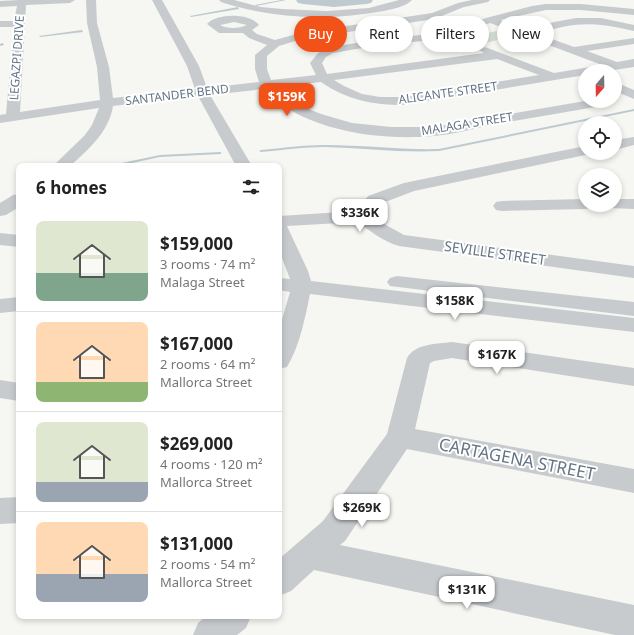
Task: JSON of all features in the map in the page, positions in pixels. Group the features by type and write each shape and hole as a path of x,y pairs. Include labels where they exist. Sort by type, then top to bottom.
{"street":[{"path":"0,4 23,1 70,0"},
{"path":"65,163 81,149 97,130 106,113 107,103 105,72 89,13 91,0"},
{"path":"157,0 193,66 202,92 242,163"},
{"path":"224,0 254,8 307,13 354,12 392,6 407,0"},
{"name":"MALAGA STREET","path":"434,16 461,5 485,0"},
{"path":"533,0 575,21"},
{"name":"LEGAZPI DRIVE","path":"13,116 19,24 23,1"},
{"path":"392,6 434,16"},
{"path":"490,20 524,10 546,7 581,7 634,12"},
{"path":"623,24 634,16"},
{"name":"MALAGA STREET","path":"421,18 300,36 275,44 261,55 259,68 266,84 292,107 342,125 386,132 428,132 578,106"},
{"path":"490,20 497,23"},
{"path":"554,26 575,21 623,24 634,28"},
{"path":"0,24 19,24"},
{"path":"245,30 253,36 275,44"},
{"path":"324,78 316,63 322,55 330,50 374,43 421,38"},
{"path":"570,50 634,41"},
{"path":"554,44 609,64"},
{"path":"489,51 552,76"},
{"name":"SANTANDER BEND","path":"0,119 107,103 324,78 498,55"},
{"name":"ALICANTE STREET","path":"622,65 634,63"},
{"name":"ALICANTE STREET","path":"324,78 339,89 359,97 380,101 404,101 578,73"},
{"path":"622,90 634,96"},
{"path":"622,99 634,96"},
{"path":"622,144 634,141"},
{"path":"282,221 362,216 374,200 410,187 578,152"},
{"path":"0,211 16,201"},
{"path":"502,206 578,204"},
{"name":"SEVILLE STREET","path":"362,216 379,229 399,240 634,272"},
{"path":"282,238 293,276 292,325 282,353"},
{"path":"0,239 16,241"},
{"path":"0,254 16,256"},
{"path":"293,276 634,325"},
{"path":"282,282 293,276 634,309"},
{"path":"0,306 16,304"},
{"path":"282,577 334,531 400,437 419,358 429,353 452,350 634,376"},
{"path":"0,389 16,392"},
{"name":"CARTAGENA STREET","path":"400,437 634,481"},
{"path":"0,511 16,510"},
{"path":"309,554 634,622"},
{"path":"210,635 230,619"}],"shaded area":[{"path":"497,31 497,40 489,42 489,33"}],"waterway":[{"path":"256,5 285,0"},
{"path":"303,0 334,3 366,0"},
{"path":"191,16 238,8"},
{"path":"40,36 82,31"},
{"path":"261,151 310,146 423,151 439,150 634,110"},
{"path":"126,163 160,156 220,153"}]}
